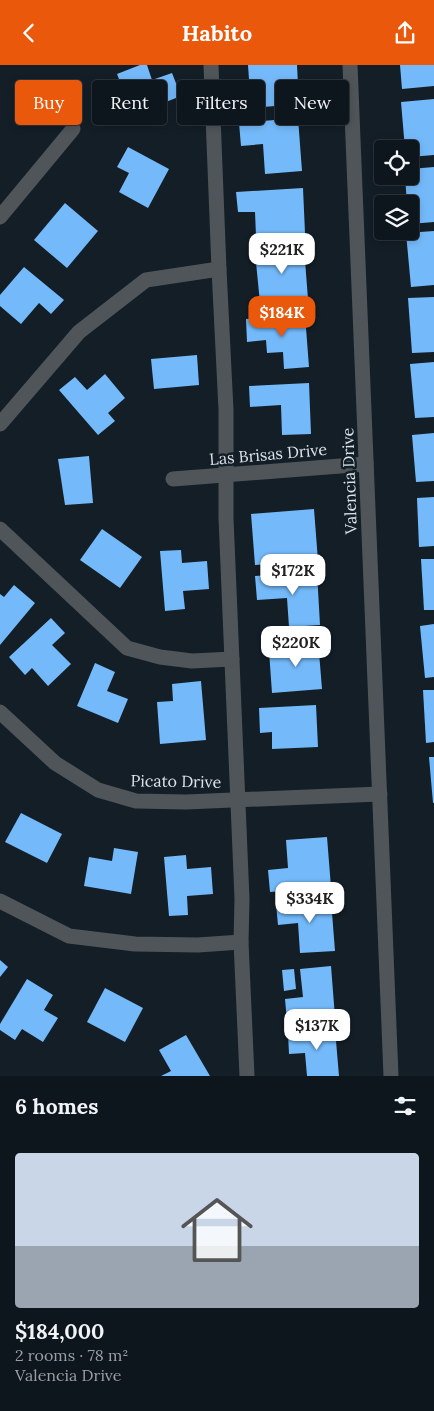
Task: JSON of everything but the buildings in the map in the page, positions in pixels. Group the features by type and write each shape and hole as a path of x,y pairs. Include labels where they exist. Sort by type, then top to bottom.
{"street":[{"path":"211,65 227,475 226,518 242,899 240,942 247,1076"},
{"name":"Valencia Drive","path":"350,65 391,1076"},
{"path":"0,217 73,129"},
{"path":"0,424 79,332 146,280 219,269"},
{"name":"Las Brisas Drive","path":"173,479 366,464"},
{"path":"0,529 127,648 168,658 192,661 232,659"},
{"name":"Picato Drive","path":"0,712 55,763 98,790 136,801 186,802 380,794"},
{"path":"0,901 69,936 135,944 198,945 240,942"}]}
